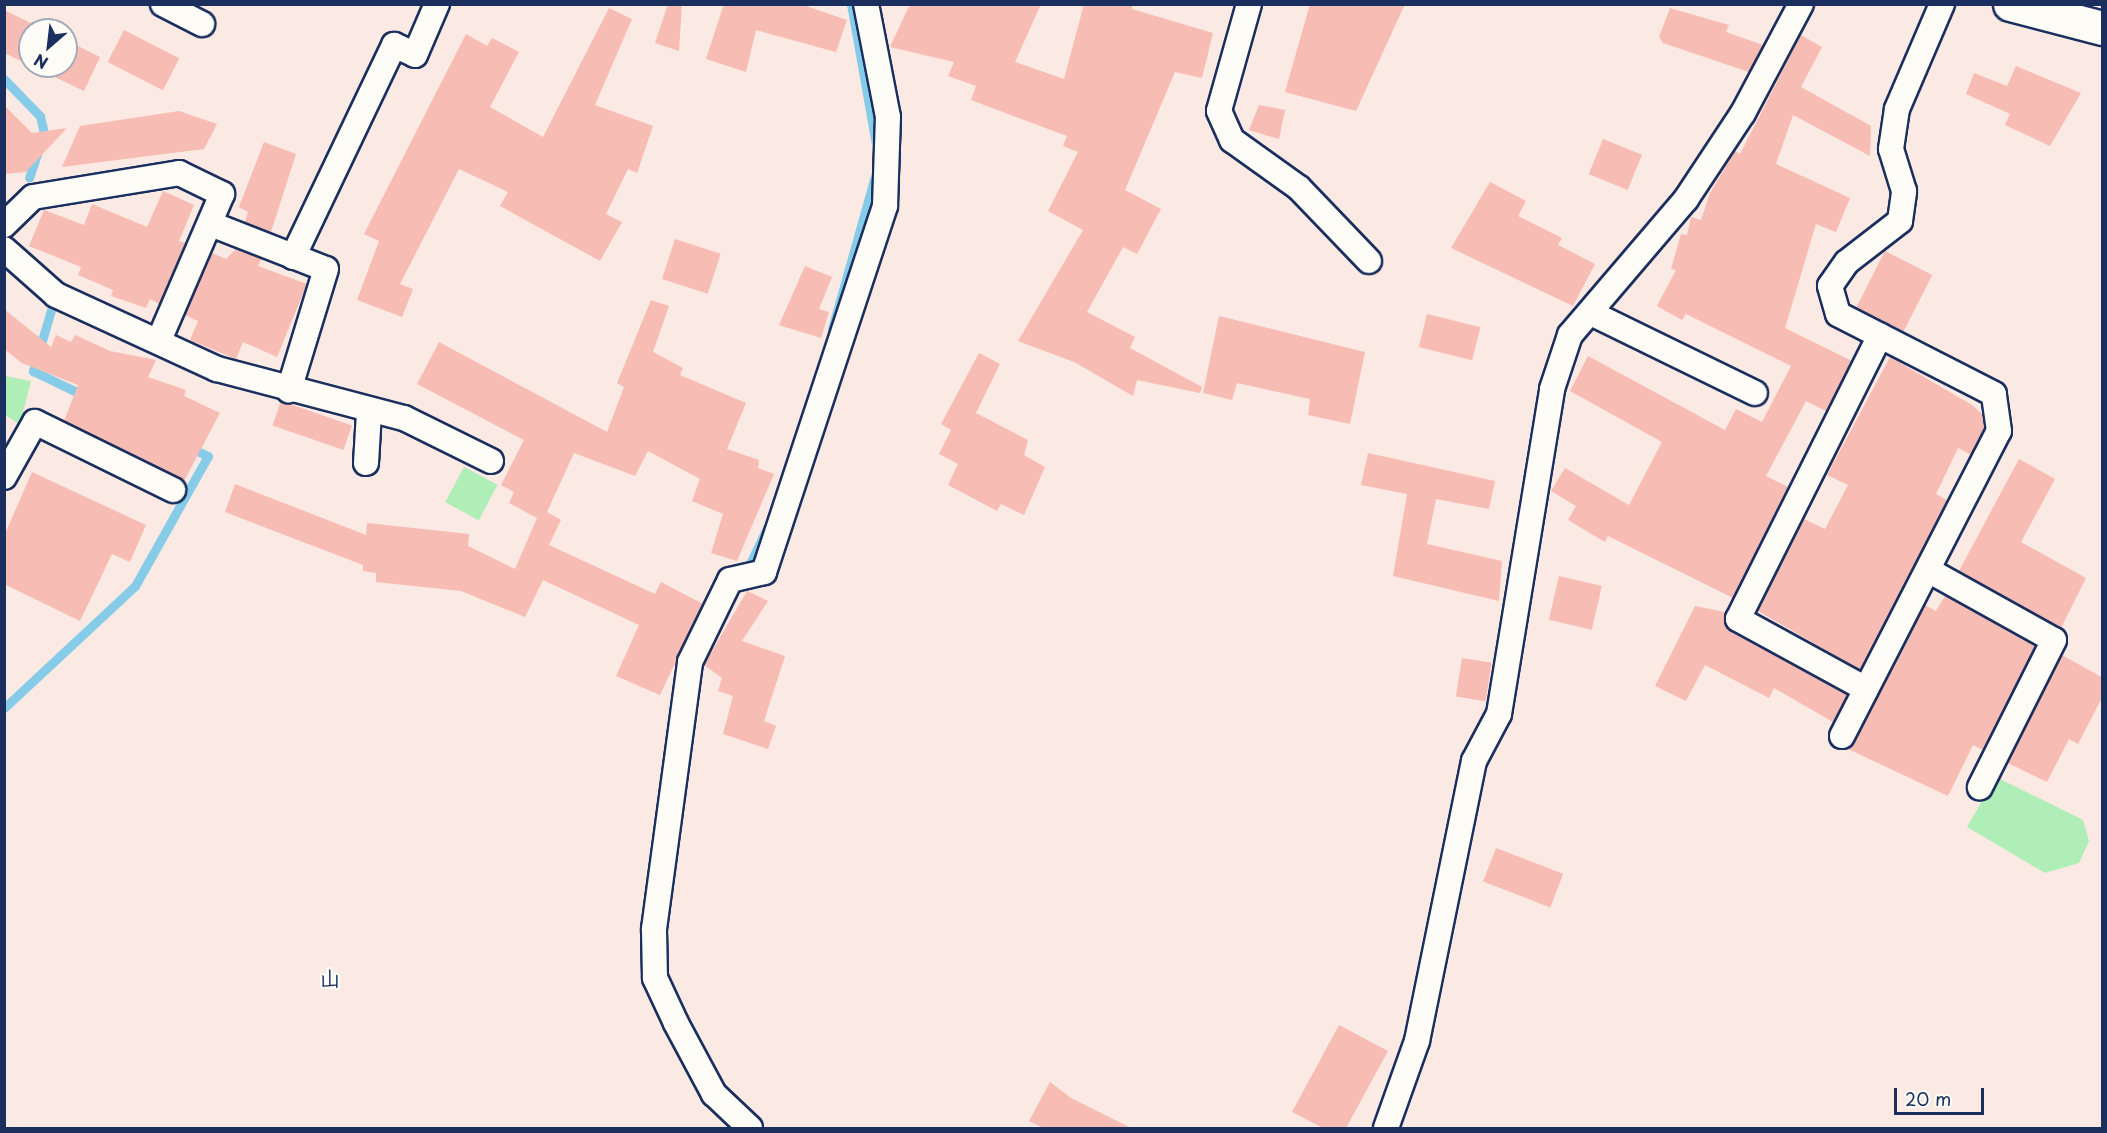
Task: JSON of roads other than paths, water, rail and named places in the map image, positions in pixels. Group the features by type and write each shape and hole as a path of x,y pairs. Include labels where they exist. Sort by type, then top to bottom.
{"street":[{"path":"163,4 202,24"},
{"path":"293,257 394,45 415,55 437,4"},
{"path":"750,1128 714,1094 675,1023 655,978 654,929 690,662 730,580 764,572 885,206 888,117 866,4"},
{"path":"1249,4 1219,111 1232,140 1299,188 1369,261"},
{"path":"1386,1128 1417,1041 1474,761 1499,714 1552,389 1570,335 1593,314 1698,180 1743,113 1802,4"},
{"path":"1842,736 1999,431 1994,394 1838,314 1830,286 1847,262 1900,221 1904,191 1891,150 1897,109 1942,4"},
{"path":"2010,4 2103,28"},
{"path":"4,225 33,197 180,173 222,194 159,340"},
{"path":"211,224 326,269 289,390"},
{"path":"4,249 56,295 159,340 217,369 369,412 404,418 491,461"},
{"path":"1593,314 1755,393"},
{"path":"1866,688 1738,619 1880,336"},
{"path":"366,463 369,412"},
{"path":"4,477 13,435 35,422 173,490"},
{"path":"1928,570 2054,640 1980,787"}],"waterway":[{"path":"851,4 877,150"},
{"path":"4,79 40,116 44,133 29,178"},
{"path":"832,329 876,172"},
{"path":"51,310 33,371 85,396"},
{"path":"4,708 135,586 208,456 189,447"},
{"path":"746,572 767,528"}],"district":[{"name":"山","path":"330,977"}]}
